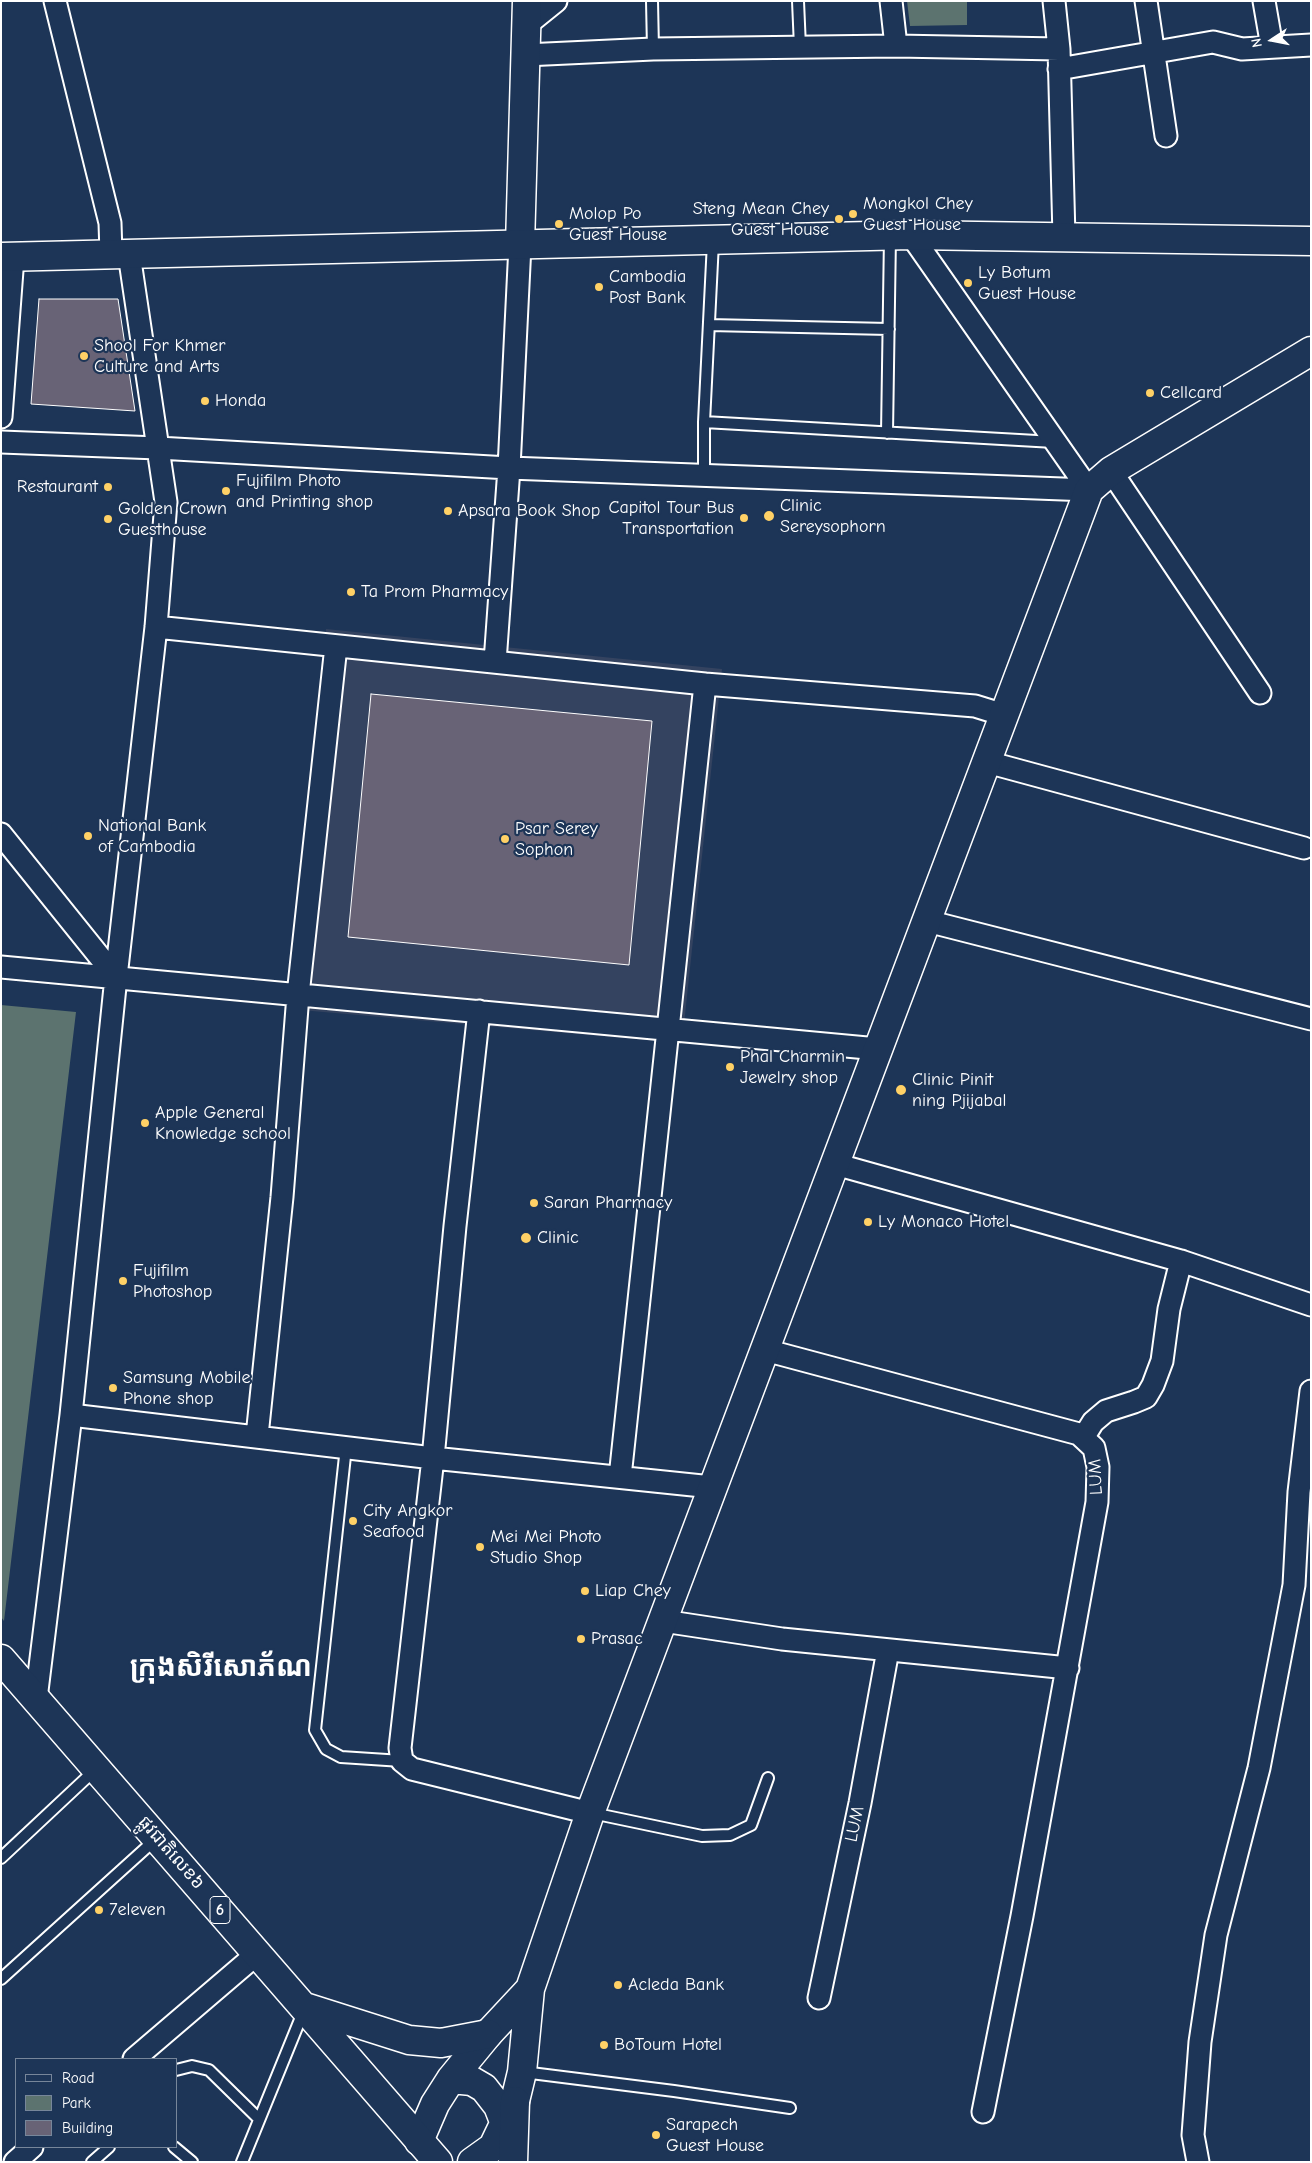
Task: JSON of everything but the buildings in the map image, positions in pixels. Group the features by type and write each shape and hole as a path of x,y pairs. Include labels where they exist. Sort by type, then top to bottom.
{"main road":[{"path":"520,245 526,14"},
{"path":"7,257 901,235 1311,241"},
{"path":"472,2162 493,2147 510,2113 522,2072 530,1989 590,1813 1089,490 1111,471 1311,351"},
{"name":"ផ្លូវជាតិលេខ៦","path":"1,1659 438,2162"},
{"path":"420,2141 435,2104 451,2079 488,2034 530,1989"},
{"path":"305,2007 410,2040 441,2042 488,2034"},
{"path":"451,2079 472,2081 484,2088 498,2106 510,2113"},
{"path":"510,2113 514,2162"}],"street":[{"path":"36,1699 71,1415 116,977 156,627 166,502 158,448 120,254 110,222 55,1"},
{"path":"526,14 556,1"},
{"path":"891,1 896,46"},
{"path":"1054,1 1059,59 1064,237"},
{"path":"1146,1 1166,136"},
{"path":"1264,1 1272,47"},
{"path":"525,54 653,49 896,46 1059,59 1153,52 1213,42 1242,49 1311,45"},
{"path":"901,235 1089,490"},
{"path":"495,662 509,468 520,245"},
{"path":"1,417 7,257"},
{"path":"1,442 158,448 509,468 1089,490"},
{"path":"1111,471 1260,693"},
{"path":"156,627 705,684 975,706 1004,715"},
{"path":"258,1436 282,1196 298,995 336,646"},
{"path":"620,1477 705,684"},
{"path":"987,762 1304,848"},
{"path":"1,834 116,977"},
{"path":"927,921 1311,1018"},
{"path":"1,967 878,1049"},
{"path":"479,1011 455,1226 433,1458 400,1748 402,1761 412,1769 590,1813"},
{"path":"835,1164 1181,1261 1311,1305"},
{"path":"1083,1438 1093,1422 1106,1411 1140,1400 1146,1396 1153,1385 1162,1361 1169,1309 1181,1261"},
{"name":"LUM","path":"765,1350 1079,1434 1094,1448 1098,1467 1097,1502 1022,1916 983,2112"},
{"path":"1198,2162 1193,2136 1200,2042 1216,1935 1259,1768 1294,1585 1299,1492 1311,1391"},
{"path":"71,1415 433,1458 712,1487"},
{"path":"663,1621 782,1639 1068,1668"},
{"name":"LUM","path":"819,1998 860,1803 888,1650"},
{"path":"135,2058 258,1953"}],"lane":[{"path":"652,1 653,49"},
{"path":"798,1 800,47"},
{"path":"887,433 889,329 901,235"},
{"path":"704,476 704,422 713,240"},
{"path":"709,325 889,329"},
{"path":"704,422 1055,442"},
{"path":"346,1447 315,1730 326,1749 341,1757 402,1761"},
{"path":"1,1858 97,1768"},
{"path":"590,1813 702,1836 730,1835 751,1825 768,1778"},
{"path":"1,1979 158,1838"},
{"path":"242,2162 305,2007"},
{"path":"178,2070 192,2066 209,2070 259,2119"},
{"path":"522,2072 790,2108"},
{"path":"92,2162 108,2148"},
{"path":"175,2148 192,2162"}],"shaded area":[{"name":"Psar Serey Sophon","path":"326,629 722,669 682,1043 289,1009"}],"green space":[{"path":"907,1 967,1 967,25 910,26"},
{"path":"1,1005 76,1012 4,1621 1,1617"}],"place":[{"name":"Mongkol Chey Guest House","path":"853,214"},
{"name":"Steng Mean Chey Guest House","path":"839,219"},
{"name":"Molop Po Guest House","path":"559,224"},
{"name":"Ly Botum Guest House","path":"968,283"},
{"name":"Cambodia Post Bank","path":"599,287"},
{"name":"Shool For Khmer Culture and Arts","path":"84,356"},
{"name":"Cellcard","path":"1150,393"},
{"name":"Honda","path":"205,401"},
{"name":"Restaurant","path":"108,487"},
{"name":"Fujifilm Photo and Printing shop","path":"226,491"},
{"name":"Apsara Book Shop","path":"448,511"},
{"name":"Clinic Sereysophorn","path":"769,516"},
{"name":"Capitol Tour Bus Transportation","path":"744,518"},
{"name":"Golden Crown Guesthouse","path":"108,519"},
{"name":"Ta Prom Pharmacy","path":"351,592"},
{"name":"National Bank of Cambodia","path":"88,836"},
{"name":"Psar Serey Sophon","path":"505,839"},
{"name":"Phal Charmin Jewelry shop","path":"730,1067"},
{"name":"Clinic Pinit ning Pjijabal","path":"901,1090"},
{"name":"Apple General Knowledge school","path":"145,1123"},
{"name":"Saran Pharmacy","path":"534,1203"},
{"name":"Ly Monaco Hotel","path":"868,1222"},
{"name":"Clinic","path":"526,1238"},
{"name":"Fujifilm Photoshop","path":"123,1281"},
{"name":"Samsung Mobile Phone shop","path":"113,1388"},
{"name":"City Angkor Seafood","path":"353,1521"},
{"name":"Mei Mei Photo Studio Shop","path":"480,1547"},
{"name":"Liap Chey","path":"585,1591"},
{"name":"Prasac","path":"581,1639"},
{"name":"7eleven","path":"99,1910"},
{"name":"Acleda Bank","path":"618,1985"},
{"name":"BoToum Hotel","path":"604,2045"},
{"name":"Sarapech Guest House","path":"656,2135"}],"district":[{"name":"ក្រុងសិរីសោភ័ណ","path":"221,1668"}]}
